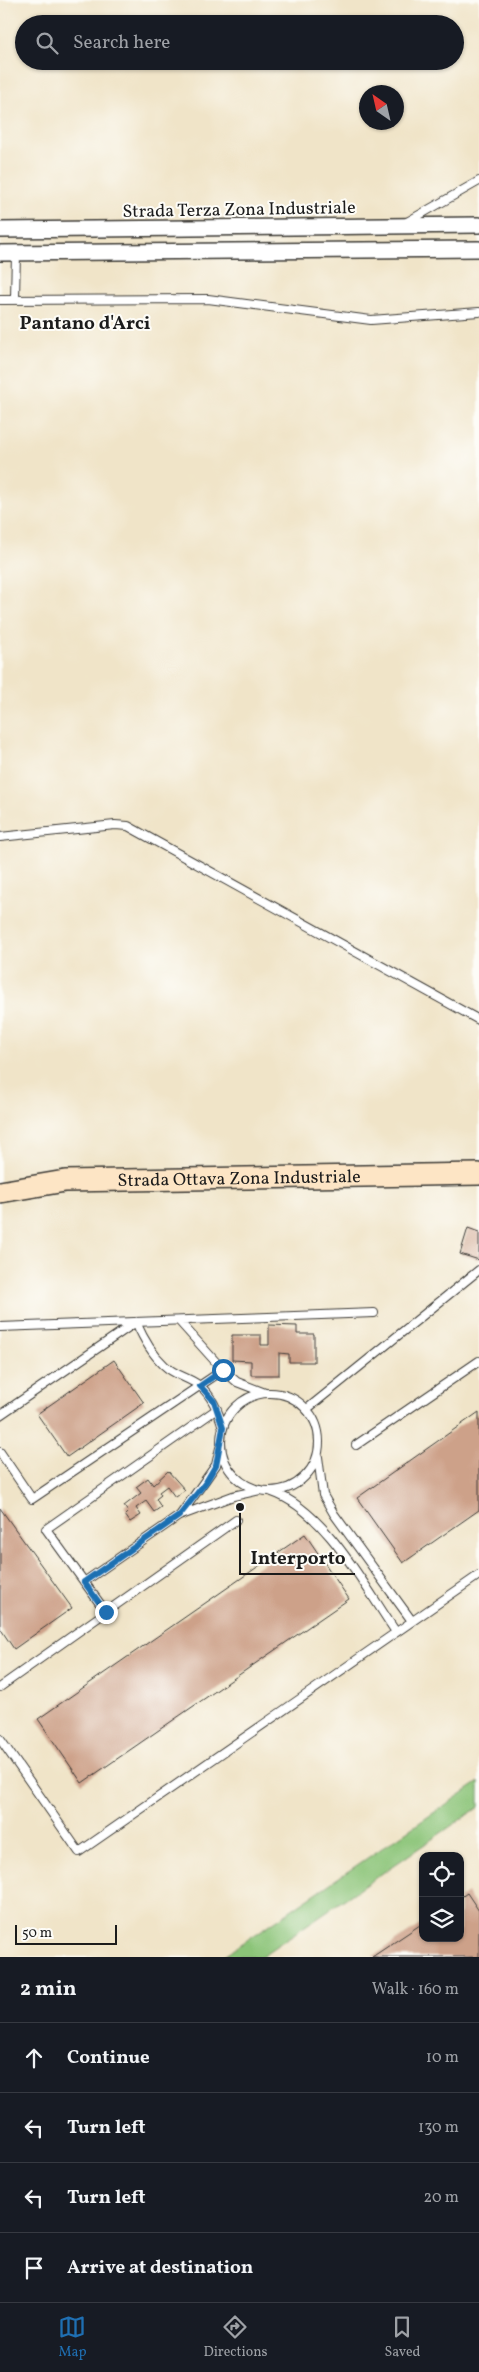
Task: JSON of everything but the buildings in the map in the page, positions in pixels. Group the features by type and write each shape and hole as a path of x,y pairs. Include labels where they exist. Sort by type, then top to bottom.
{"main road":[{"name":"Strada Ottava Zona Industriale","path":"0,1192 64,1181 479,1174"}],"street":[{"name":"Strada Terza Zona Industriale","path":"0,230 479,225"},
{"path":"0,253 479,249"}],"lane":[{"path":"401,226 479,181"},
{"path":"15,298 16,253"},
{"path":"0,300 15,298 208,299 370,320 479,312"},
{"path":"0,837 115,825 128,826 479,1020"},
{"path":"307,1408 479,1270"},
{"path":"0,1327 374,1313"},
{"path":"179,1320 223,1370 237,1382 265,1393 279,1394 294,1399 307,1408 316,1423 320,1438 318,1455 323,1495 334,1514 412,1622"},
{"path":"136,1322 145,1341 164,1365 183,1378 200,1386 214,1401 223,1428"},
{"path":"0,1415 136,1322"},
{"path":"356,1445 479,1361"},
{"path":"0,1452 32,1499 223,1370"},
{"path":"179,1516 206,1482 216,1465 223,1428 229,1415 239,1404 251,1397 265,1393"},
{"path":"106,1612 46,1528 217,1409"},
{"path":"221,1443 223,1456 232,1473 248,1486 288,1498 304,1508 321,1525 396,1632"},
{"path":"270,1492 286,1489 300,1481 312,1469 318,1455"},
{"path":"84,1582 179,1516 233,1496 260,1490"},
{"path":"0,1687 236,1520"},
{"path":"0,1739 79,1852 479,1575"}],"green space":[{"path":"479,1782 479,1807 260,1957 222,1957"}],"place":[{"name":"Interporto","path":"240,1507"}],"district":[{"name":"Pantano d'Arci","path":"85,322"}],"route":[{"path":"106,1612 84,1582 179,1516 206,1482 216,1465 223,1428 214,1401 200,1386 223,1370"}]}
